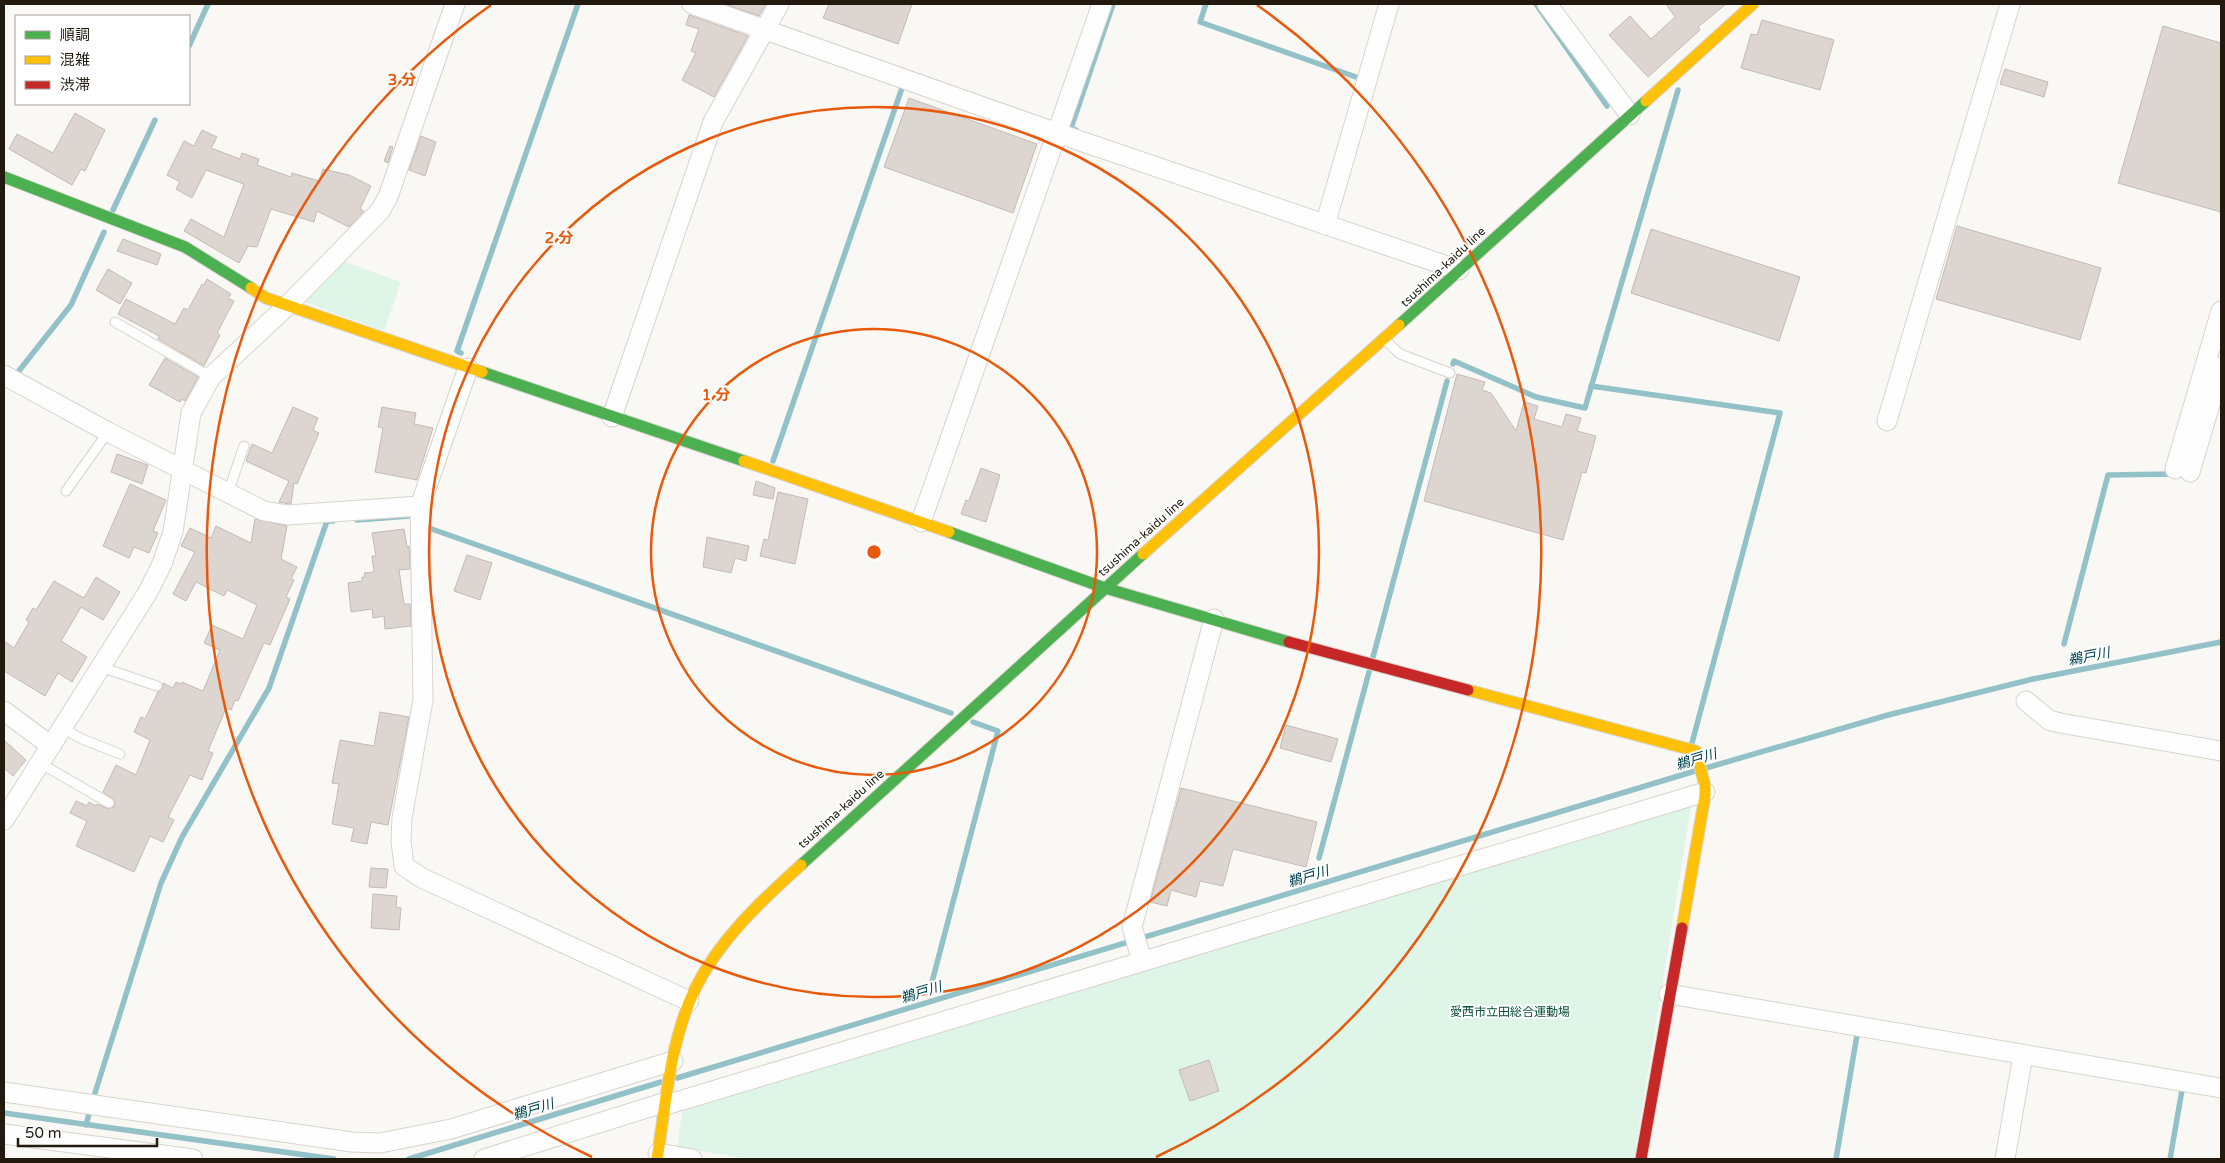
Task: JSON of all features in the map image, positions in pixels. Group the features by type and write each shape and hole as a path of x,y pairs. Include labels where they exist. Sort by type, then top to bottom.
{"street":[{"path":"4,820 148,592 162,564 173,532 191,414 211,377 287,306 380,211 388,196 455,4"},
{"path":"692,4 1057,133 1459,270"},
{"path":"612,417 713,122 779,4"},
{"path":"921,522 1102,4"},
{"path":"1326,225 1389,4"},
{"path":"1547,4 1630,115"},
{"name":"tsushima-kaidu line","path":"657,1156 677,1040 690,1002 704,974 730,936 761,900 1753,4"},
{"path":"1887,421 2010,4"},
{"path":"4,177 185,247 266,298 287,306 921,522 1105,588 1292,643 1696,751 1705,789 1641,1159"},
{"path":"2221,310 2183,470 2221,366"},
{"path":"468,368 420,506 423,700 402,818 401,842 404,866 422,878 690,1002"},
{"path":"4,375 108,432 264,511 288,515 420,506"},
{"path":"1141,958 1132,927 1134,917 1214,619"},
{"path":"2026,702 2049,720 2060,723 2221,751"},
{"path":"4,711 51,746"},
{"path":"484,1159 667,1101 1705,789"},
{"path":"1669,994 2221,1088"},
{"path":"2005,1159 2023,1055"},
{"path":"4,1092 352,1142 380,1143 451,1129 673,1062"},
{"path":"4,1134 193,1159"},
{"path":"657,1156 692,1159"}],"lane":[{"path":"115,322 211,377"},
{"path":"1384,339 1400,354 1450,373"},
{"path":"66,491 108,432"},
{"path":"228,493 244,446"},
{"path":"101,667 157,686"},
{"path":"62,728 82,740 120,754"},
{"path":"40,763 109,803"}],"green space":[{"path":"340,260 401,282 384,331 299,300"},
{"name":"愛西市立田総合運動場","path":"1682,804 1691,807 1634,1159 749,1159 677,1147 683,1107"}],"building":[{"path":"725,4 766,4 759,16"},
{"path":"829,4 912,4 898,44 823,18"},
{"path":"1666,4 1726,4 1698,27 1700,30 1648,77 1609,35 1630,16 1651,39 1675,17"},
{"path":"689,15 748,36 714,97 682,80 696,53 691,51 699,29 686,25"},
{"path":"1762,20 1834,40 1820,90 1741,68 1751,34 1757,35"},
{"path":"2163,26 2221,43 2221,212 2118,183"},
{"path":"2005,69 2048,82 2044,97 2000,84"},
{"path":"909,98 1037,144 1013,213 884,167"},
{"path":"75,113 105,130 85,171 81,169 72,185 9,149 17,134 53,153"},
{"path":"202,130 217,137 211,148 240,159 242,153 259,159 257,165 291,177 292,173 319,181 323,169 349,175 371,186 360,209 364,211 349,227 317,211 314,222 271,209 257,247 248,246 239,263 184,231 191,219 224,237 244,184 206,170 192,198 176,189 180,182 167,175 184,141 194,146"},
{"path":"421,136 436,142 425,176 409,170"},
{"path":"390,146 393,147 388,163 384,161"},
{"path":"1957,226 2101,268 2080,340 1936,299"},
{"path":"1651,229 1800,277 1779,341 1631,293"},
{"path":"123,239 161,254 157,265 117,251"},
{"path":"108,269 132,283 120,304 96,290"},
{"path":"207,279 231,294 228,298 234,301 217,333 220,335 204,366 158,339 159,336 118,314 126,299 175,324 184,308 188,310 202,284 204,285"},
{"path":"165,358 198,377 185,401 182,399 180,402 149,385"},
{"path":"1457,374 1485,382 1482,390 1491,393 1516,431 1524,402 1538,406 1534,419 1562,427 1566,414 1581,418 1577,431 1596,436 1586,473 1582,472 1563,540 1424,501"},
{"path":"293,407 318,418 313,430 319,433 297,484 294,483 291,504 289,504 279,502 289,481 246,461 252,444 272,453"},
{"path":"382,407 416,413 414,424 433,428 417,480 375,472 383,428 378,427"},
{"path":"117,454 148,465 142,484 111,472"},
{"path":"981,468 1000,475 986,522 961,514 966,500 969,501"},
{"path":"756,481 775,488 773,499 753,495"},
{"path":"130,484 166,500 153,531 158,533 149,553 134,547 129,558 103,546"},
{"path":"778,492 808,499 795,564 760,556 764,539 768,540"},
{"path":"255,519 287,526 281,559 297,567 291,579 294,580 286,597 290,599 270,645 264,643 238,701 235,700 231,710 226,708 208,751 213,753 202,780 190,775 168,817 174,820 163,842 150,836 134,872 76,846 87,821 70,813 76,801 87,806 89,802 108,809 114,807 114,800 103,792 116,765 136,775 150,740 134,732 141,717 145,719 158,692 163,688 163,683 173,688 176,682 181,684 182,682 203,691 220,650 204,643 212,625 243,639 257,605 227,590 224,596 196,582 186,601 173,594 195,552 181,546 190,528 211,538 216,526 251,543"},
{"path":"404,529 407,547 409,546 410,569 399,570 404,604 410,604 411,626 385,629 384,616 373,618 372,609 351,612 348,583 362,581 362,577 365,577 364,573 374,572 372,556 376,556 372,533"},
{"path":"707,537 749,546 746,561 735,558 731,573 703,567"},
{"path":"467,555 492,563 480,600 454,591"},
{"path":"96,577 120,592 103,620 81,607 61,641 87,657 72,682 58,673 45,696 4,671 4,641 14,648 29,622 26,620 33,608 36,610 54,581 84,598"},
{"path":"380,712 409,717 388,825 371,822 367,844 351,841 354,828 332,824 339,784 332,783 340,740 374,746"},
{"path":"1286,725 1338,739 1331,762 1280,748"},
{"path":"4,740 26,760 13,776 4,768"},
{"path":"1181,788 1317,822 1306,867 1233,849 1223,886 1200,881 1196,897 1171,890 1167,906 1150,902"},
{"path":"371,868 388,869 386,888 369,887"},
{"path":"373,894 397,896 396,907 401,908 399,930 371,928"},
{"path":"1209,1060 1219,1091 1190,1101 1179,1070"}],"waterway":[{"path":"190,44 208,4"},
{"path":"461,353 457,351 578,4"},
{"path":"1076,130 1071,128 1113,4"},
{"path":"1206,4 1200,22 1356,77"},
{"path":"1536,4 1607,106"},
{"path":"773,461 902,88"},
{"path":"1453,364 1454,361 1536,397 1585,408 1678,90"},
{"path":"113,210 155,120"},
{"path":"18,372 71,305 104,232"},
{"path":"1373,657 1447,381"},
{"path":"1591,386 1780,413 1692,743"},
{"path":"2064,644 2108,475 2173,474"},
{"path":"357,520 410,516"},
{"path":"95,1093 161,883 182,837 269,688 327,521 333,521"},
{"path":"428,522 429,528 951,713"},
{"name":"鵜戸川","path":"1706,768 1888,715 2033,679 2221,642"},
{"path":"1319,858 1369,672"},
{"path":"932,982 998,731 973,722"},
{"name":"鵜戸川","path":"677,1078 1695,771"},
{"path":"1836,1159 1857,1035"},
{"name":"鵜戸川","path":"409,1159 661,1082"},
{"path":"2170,1159 2182,1090"},
{"path":"86,1125 90,1110"},
{"name":"鵜戸川","path":"4,1113 334,1159"}],"traffic: fast":[{"path":"1399,325 1646,101"},
{"path":"4,177 185,247 251,288"},
{"path":"482,372 744,461"},
{"path":"949,532 1105,588 1289,642"},
{"path":"801,865 1143,554"}],"traffic: slow":[{"path":"1646,101 1753,4"},
{"path":"251,288 266,298 482,372"},
{"path":"1143,554 1399,325"},
{"path":"744,461 949,532"},
{"path":"1468,690 1696,751 1705,786 1705,796 1682,928"},
{"path":"657,1159 674,1051 695,989 716,954 742,922 801,865"}],"traffic: jam":[{"path":"1289,642 1468,690"},
{"path":"1641,1159 1682,928"}]}
